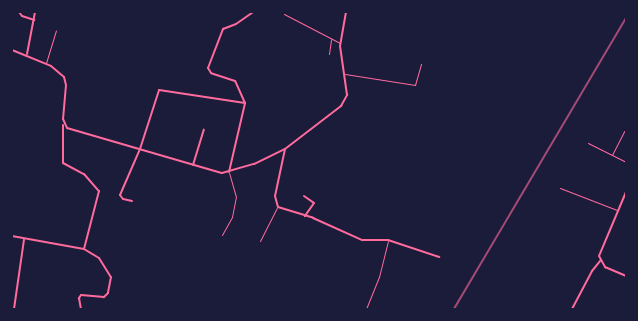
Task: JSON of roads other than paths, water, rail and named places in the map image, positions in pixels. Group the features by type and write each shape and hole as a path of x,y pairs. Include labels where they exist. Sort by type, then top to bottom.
{"street":[{"path":"19,12 22,16 34,20"},
{"path":"27,54 35,12"},
{"path":"229,172 245,103 235,81 211,73 208,68 223,29 236,24 253,12"},
{"path":"63,124 73,131 140,149 216,173 229,172 254,164 285,149 340,106 346,95 340,43 346,12"},
{"path":"525,12 544,12"},
{"path":"12,50 27,54 46,64 64,77 66,85 63,124 63,163 84,174 99,191 84,249"},
{"path":"132,201 123,199 120,195 140,149 157,92 161,88 245,103"},
{"path":"193,165 204,130"},
{"path":"285,149 275,196 278,207 306,216 362,240 388,240 439,257"},
{"path":"572,309 592,271 600,262 601,249 626,192"},
{"path":"304,196 314,203 306,216"},
{"path":"12,236 24,240 84,249 99,258 112,282 106,296 80,296 81,309"},
{"path":"14,309 24,240"},
{"path":"600,262 611,270 626,276"}],"lane":[{"path":"284,14 340,43"},
{"path":"46,64 56,32"},
{"path":"329,54 331,38"},
{"path":"344,74 415,86 421,64"},
{"path":"612,155 624,131"},
{"path":"588,143 626,162"},
{"path":"222,235 232,217 236,197 229,172"},
{"path":"560,188 618,210"},
{"path":"260,241 278,207"},
{"path":"366,309 379,277 388,240"}],"railway":[{"path":"454,309 626,18"}]}
